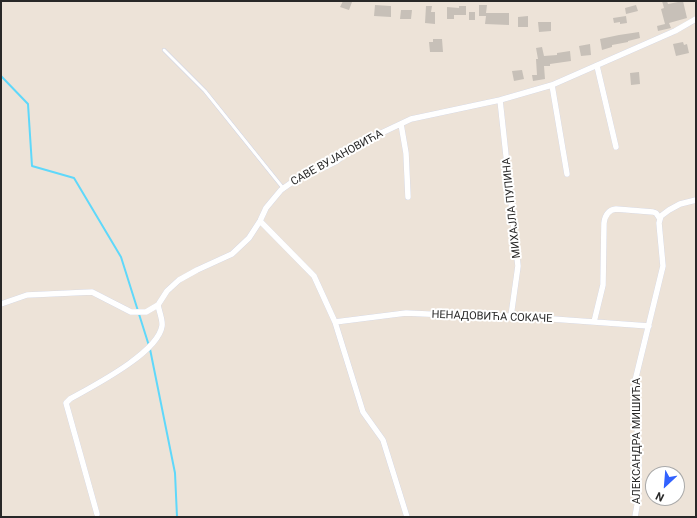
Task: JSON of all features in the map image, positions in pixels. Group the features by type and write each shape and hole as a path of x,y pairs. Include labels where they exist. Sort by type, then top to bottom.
{"street":[{"name":"САВЕ ВУЈАНОВИЋА","path":"1,304 27,295 92,292 131,312 146,312 158,305 167,291 179,280 232,254 249,238 266,208 283,188 302,176 337,161 356,145 411,119 500,100 552,85 675,31 696,19"},
{"path":"597,66 616,147"},
{"path":"552,85 567,174"},
{"name":"МИХАЈЛА ПУПИНА","path":"500,100 518,266 511,316"},
{"path":"401,124 406,153 408,197"},
{"path":"594,322 603,285 604,223 607,213 616,209 653,212 656,213 660,219 663,214 669,210 696,200"},
{"name":"АЛЕКСАНДРА МИШИЋА","path":"635,517 638,500 639,466 635,381 663,266 659,228 660,219"},
{"path":"260,221 314,276 335,322 363,412 384,440 407,517"},
{"path":"97,514 66,403 70,399 111,375 153,344 158,337 162,325 158,305"},
{"name":"НЕНАДОВИЋА СОКАЧЕ","path":"335,322 406,313 511,316 649,326"}],"lane":[{"path":"164,50 205,91 283,188"}],"building":[{"path":"343,1 352,2 349,10 340,7"},
{"path":"662,1 667,1 668,4 683,1 687,18 669,23 671,28 658,31 657,26 665,24 661,9 664,8"},
{"path":"375,5 391,6 391,17 374,16"},
{"path":"479,5 487,5 486,13 509,13 509,25 485,24 486,16 479,16"},
{"path":"636,5 638,11 626,14 625,8"},
{"path":"426,6 432,6 431,12 435,12 435,24 425,23"},
{"path":"459,6 466,6 466,15 454,15 454,19 447,19 447,7 459,8"},
{"path":"401,10 412,10 411,19 400,19"},
{"path":"469,12 475,12 475,20 469,20"},
{"path":"528,16 528,27 518,27 518,17"},
{"path":"626,16 627,23 614,23 613,18"},
{"path":"538,22 551,22 551,31 539,32"},
{"path":"639,32 640,38 612,45 612,47 602,50 600,39"},
{"path":"433,39 442,39 443,52 430,52 429,42 433,42"},
{"path":"683,42 684,45 687,44 689,53 676,56 673,44"},
{"path":"590,44 591,55 581,56 579,46"},
{"path":"542,47 544,56 557,55 557,53 570,51 571,61 544,66 545,79 533,81 532,75 537,75 536,59 538,59 536,48"},
{"path":"522,70 524,79 514,81 512,71"},
{"path":"639,72 640,84 631,85 630,73"}],"waterway":[{"path":"1,76 28,104 32,166 74,178 121,257 150,349 175,473 177,517"}]}
